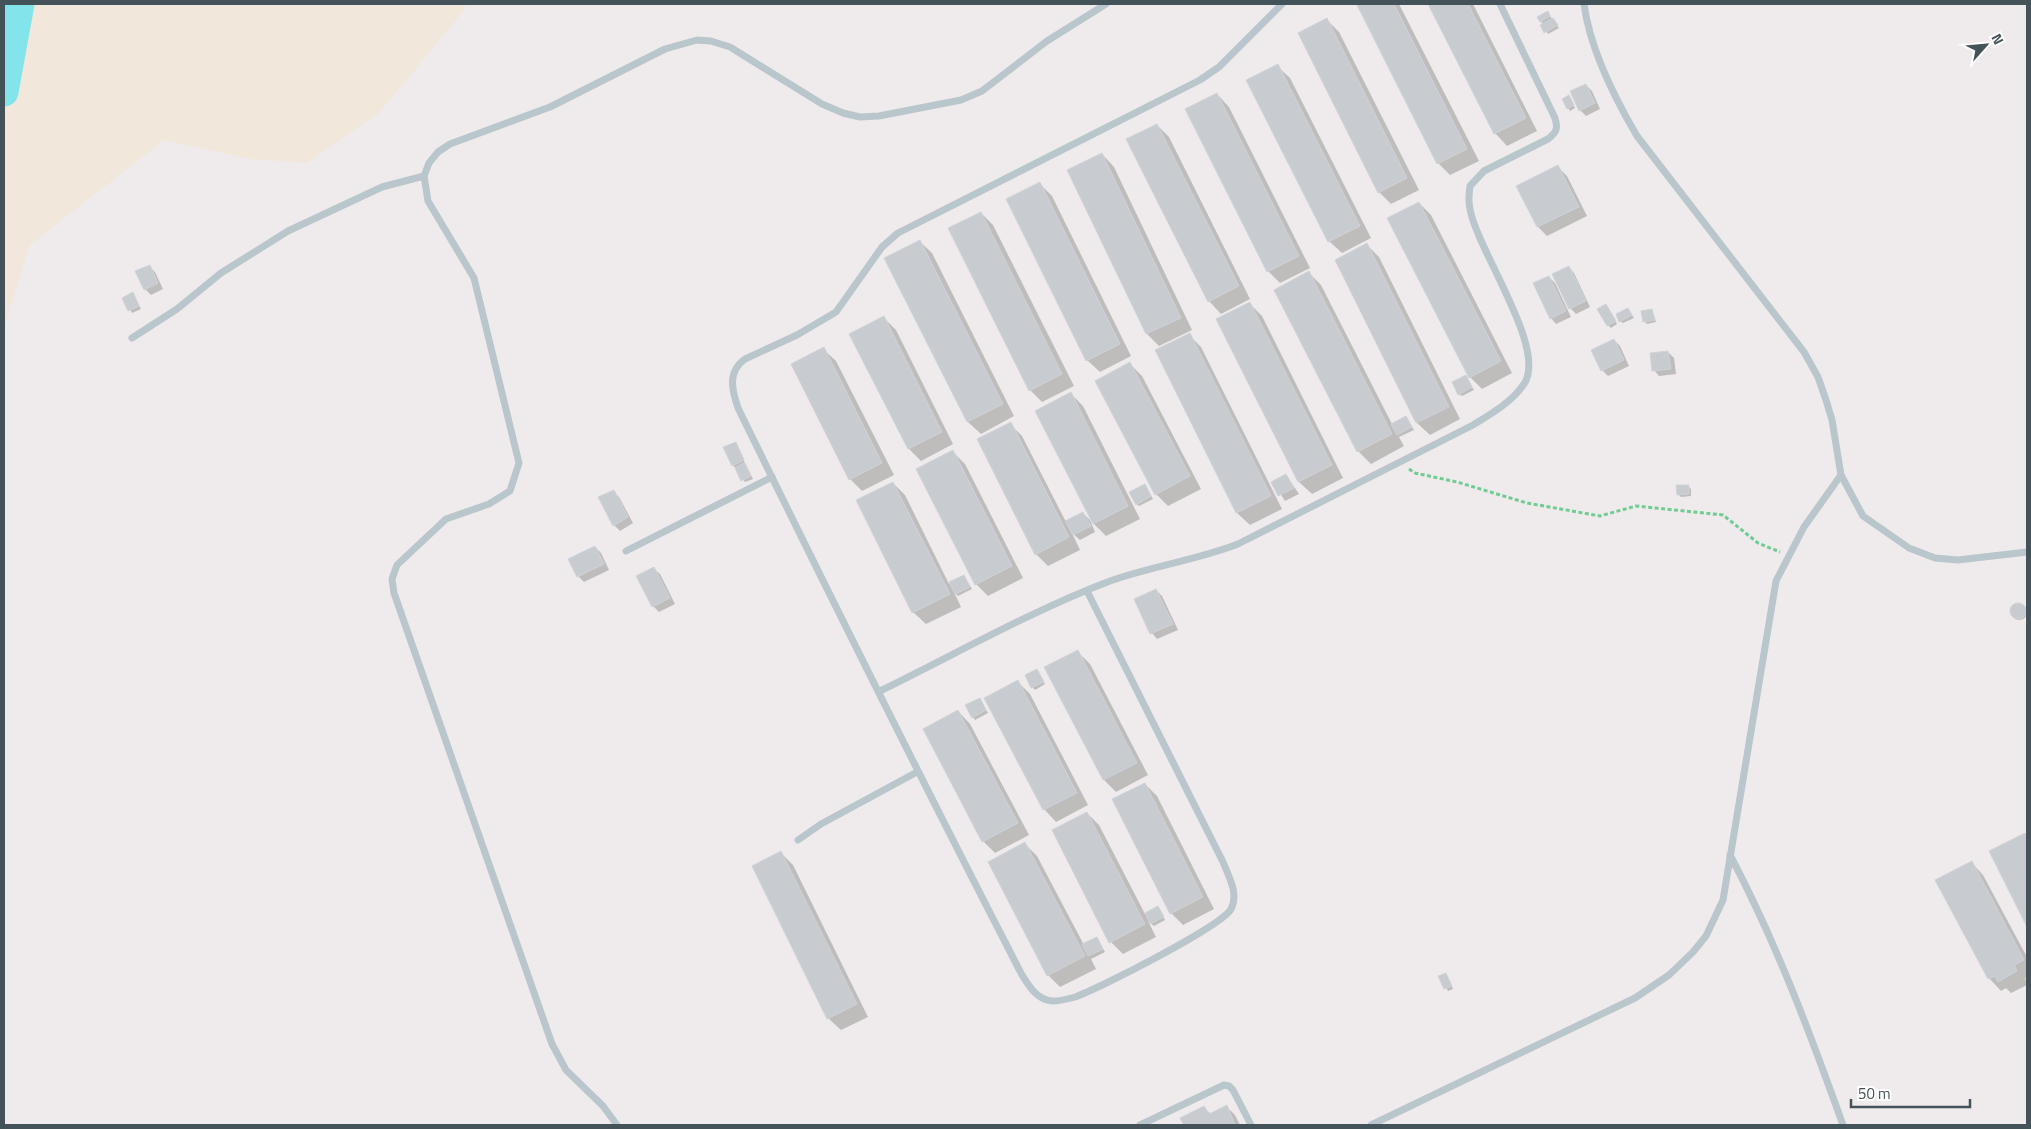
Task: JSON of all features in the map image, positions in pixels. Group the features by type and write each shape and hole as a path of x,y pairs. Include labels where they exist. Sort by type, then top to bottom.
{"lane":[{"path":"617,1125 603,1106 566,1070 552,1044 394,593 392,579 397,565 446,519 489,504 510,491 519,463 474,278 428,201 424,176 428,163 438,152 450,144 525,118 665,49 685,42 711,41 730,47 822,104 843,113 860,117 879,116 962,100 982,91 1048,41 1106,4"},
{"path":"1087,591 1230,877 1234,900 1227,915 1180,945 1075,997 1052,1001 1042,998 1031,988 1022,974 917,772 880,691 772,477 734,396 732,384 738,364 836,312 882,247 898,233 1200,80 1219,67 1282,4"},
{"path":"880,691 1087,591 1126,576 1218,552 1238,544 1473,425 1500,408 1524,384 1529,372 1527,346 1470,210 1470,186 1484,171 1548,139 1554,135 1558,127 1500,4"},
{"path":"1584,4 1597,50 1622,110 1637,136 1790,331 1818,377 1832,420 1841,475 1863,516 1909,548 1935,558 1958,560 2027,552"},
{"path":"132,338 177,309 221,273 288,231 382,187 424,176"},
{"path":"1371,1125 1635,998 1669,975 1706,936 1723,900 1776,581 1804,527 1841,475"},
{"path":"626,551 772,477"},
{"path":"798,840 821,824 917,772"},
{"path":"1730,855 1755,902 1810,1032 1843,1125"},
{"path":"1140,1125 1224,1085 1229,1086 1233,1090 1251,1125"}],"path":[{"path":"1399,463 1415,473 1457,482 1527,503 1600,516 1636,506 1723,515 1758,543 1788,556"}],"sand":[{"path":"4,4 466,4 465,9 379,113 307,163 249,159 164,140 30,245 4,327"}],"building":[{"path":"1394,4 1467,149 1437,164 1357,5"},
{"path":"1428,4 1468,4 1526,118 1494,134"},
{"path":"1548,11 1550,16 1540,22 1537,17"},
{"path":"1327,18 1407,178 1378,193 1298,33"},
{"path":"1553,18 1558,25 1544,33 1540,25"},
{"path":"1278,64 1360,226 1328,242 1246,80"},
{"path":"1586,84 1595,103 1579,111 1570,91"},
{"path":"1217,93 1299,256 1267,272 1185,109"},
{"path":"1569,95 1574,105 1567,109 1562,99"},
{"path":"1157,124 1239,286 1208,302 1126,139"},
{"path":"1102,153 1181,318 1146,334 1067,170"},
{"path":"1558,165 1579,207 1537,227 1516,186"},
{"path":"1040,182 1120,344 1086,361 1006,199"},
{"path":"1419,202 1501,361 1469,378 1387,218"},
{"path":"981,212 1062,374 1029,391 948,228"},
{"path":"920,240 1003,404 967,422 884,258"},
{"path":"1367,243 1449,407 1416,423 1335,260"},
{"path":"150,265 158,283 144,290 135,271"},
{"path":"1569,266 1586,301 1569,309 1552,274"},
{"path":"1309,271 1392,434 1357,452 1274,290"},
{"path":"1549,276 1566,311 1550,319 1533,283"},
{"path":"133,292 139,306 128,311 122,298"},
{"path":"1250,302 1332,465 1298,482 1216,319"},
{"path":"1606,304 1616,321 1607,326 1597,309"},
{"path":"1628,308 1632,315 1619,322 1616,314"},
{"path":"1652,309 1655,320 1643,322 1641,311"},
{"path":"884,316 942,432 908,449 849,334"},
{"path":"1190,333 1271,496 1236,513 1155,350"},
{"path":"1614,339 1624,360 1601,371 1591,350"},
{"path":"824,347 882,463 849,480 791,364"},
{"path":"1668,351 1671,369 1652,371 1650,353"},
{"path":"1130,362 1190,476 1155,495 1095,381"},
{"path":"1466,375 1472,387 1458,395 1452,382"},
{"path":"1071,392 1128,506 1093,524 1035,411"},
{"path":"1406,416 1412,427 1397,435 1391,424"},
{"path":"1011,422 1069,537 1035,555 977,439"},
{"path":"736,442 744,460 732,466 723,447"},
{"path":"953,450 1012,566 975,585 916,469"},
{"path":"744,463 751,476 741,481 735,468"},
{"path":"1286,474 1294,488 1278,496 1271,482"},
{"path":"893,482 950,594 912,613 856,500"},
{"path":"1145,484 1151,496 1136,505 1129,492"},
{"path":"1676,485 1689,485 1689,494 1677,495"},
{"path":"614,490 628,517 613,526 598,497"},
{"path":"1083,512 1091,526 1073,535 1065,521"},
{"path":"595,546 604,564 577,577 568,559"},
{"path":"654,567 670,598 652,607 636,576"},
{"path":"964,575 970,587 955,594 949,582"},
{"path":"1156,589 1173,624 1150,634 1134,599"},
{"path":"2015,603 2021,603 2026,608 2024,617 2015,619 2010,614 2010,608"},
{"path":"1078,650 1137,763 1103,780 1044,667"},
{"path":"1037,669 1044,682 1031,688 1025,675"},
{"path":"1018,680 1077,793 1043,810 984,698"},
{"path":"980,698 986,710 972,718 965,705"},
{"path":"958,710 1018,823 982,842 923,729"},
{"path":"1145,783 1203,897 1170,914 1112,799"},
{"path":"1087,812 1145,924 1109,943 1052,830"},
{"path":"2025,833 2027,836 2027,927 1989,851"},
{"path":"1025,842 1085,956 1047,976 988,862"},
{"path":"781,851 857,1004 827,1019 752,866"},
{"path":"1972,861 2024,960 2014,965 2017,971 1998,982 1995,976 1988,979 1935,880"},
{"path":"1158,906 1164,917 1150,924 1145,913"},
{"path":"1097,937 1103,949 1088,956 1082,944"},
{"path":"1446,973 1452,986 1444,989 1438,976"},
{"path":"1227,1105 1235,1125 1184,1125 1180,1118 1204,1106 1209,1114"}],"waterway":[{"path":"4,92 20,4"}]}
